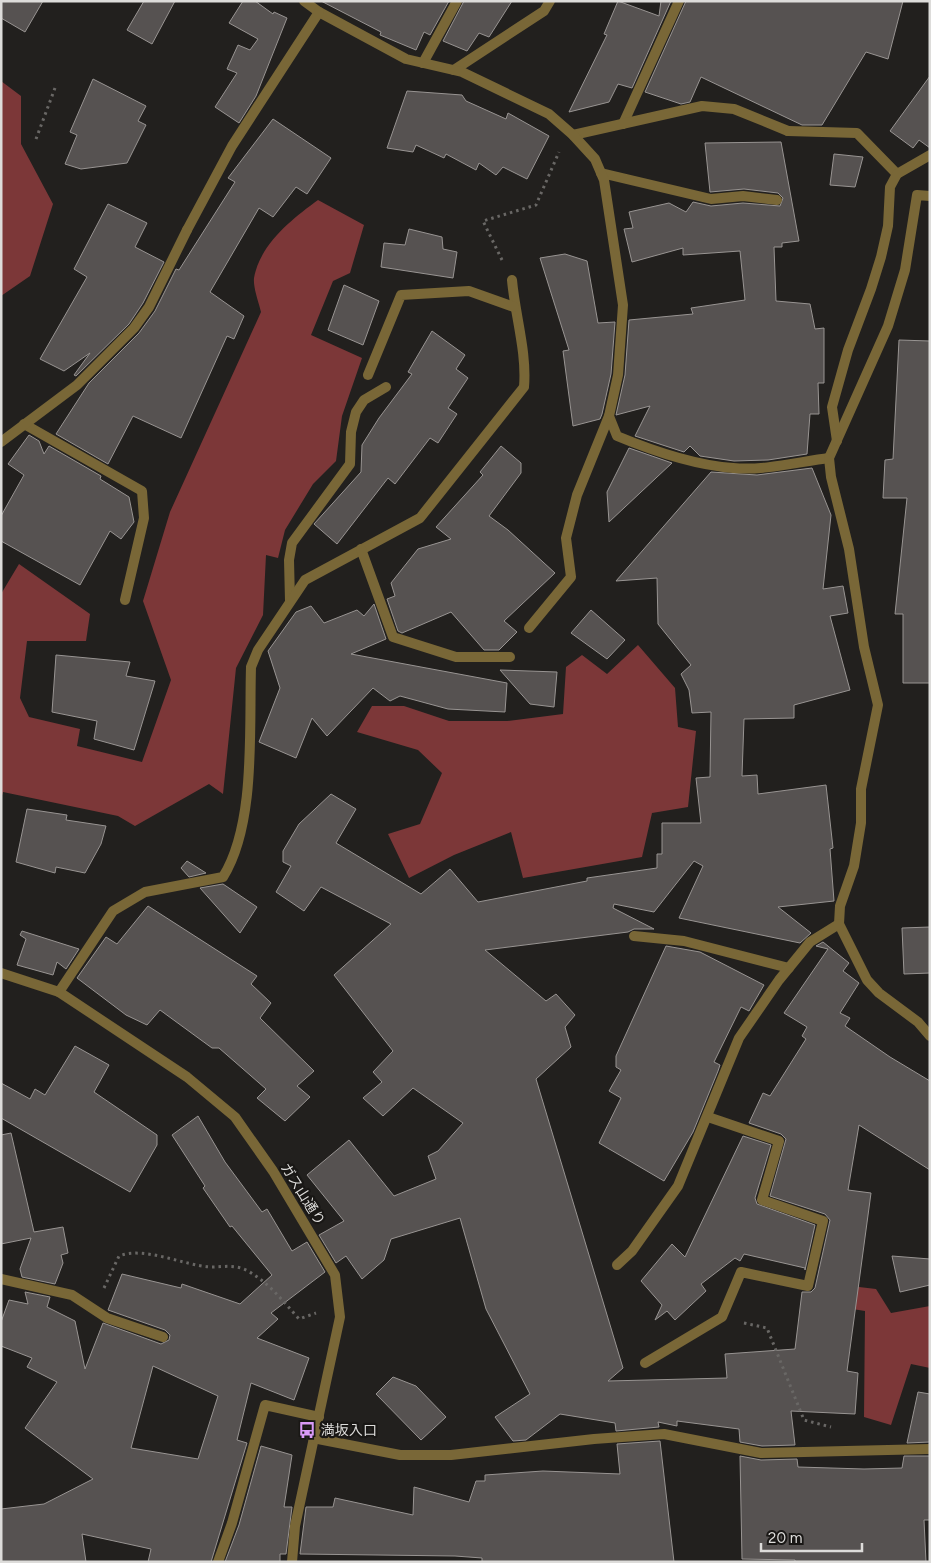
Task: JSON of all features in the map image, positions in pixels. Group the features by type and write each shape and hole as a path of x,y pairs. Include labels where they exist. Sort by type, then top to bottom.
{"street":[{"path":"304,1 318,12 406,59 454,70 549,114 571,133 595,159 604,180 623,305 618,375 609,416 577,495 566,538 571,577 529,628"},
{"path":"423,62 457,1"},
{"path":"454,70 544,11 550,1"},
{"path":"623,124 679,1"},
{"path":"1,442 77,386 134,328 148,308 232,146 318,12"},
{"path":"571,133 623,124 702,106 734,109 788,131 857,133 897,174"},
{"path":"838,441 832,407 848,350 881,257 888,226 890,187 897,174 930,156"},
{"path":"601,173 711,199 743,196 777,200"},
{"path":"930,196 917,195 906,270 888,326 829,458 831,477 849,549 864,647 878,705 861,789 861,823 854,866 840,906 839,924 867,980 879,993 918,1022 930,1036"},
{"path":"59,992 114,912 145,892 223,877 234,859 246,808 251,667 258,650 305,580 420,518 524,386 525,371 514,306 512,280"},
{"path":"368,376 401,295 468,291 514,306"},
{"path":"290,601 289,560 292,543 350,464 351,432 356,412 364,400 386,387"},
{"path":"609,416 617,436 647,448 733,468 829,458"},
{"path":"24,424 142,490 144,518 125,600"},
{"path":"361,550 393,637 456,657 510,657"},
{"path":"616,1265 632,1251 678,1186 708,1117 718,1083 739,1038 810,942 839,924"},
{"path":"634,936 684,941 789,968"},
{"name":"ガス山通り","path":"1,973 59,992 187,1077 235,1117 278,1178 335,1275 340,1317 295,1526 292,1562"},
{"path":"645,1363 722,1317 741,1272 808,1286 823,1222 762,1200 779,1141 708,1117"},
{"path":"1,1279 72,1296 106,1318 163,1337"},
{"path":"218,1562 232,1523 265,1405 319,1417"},
{"path":"314,1438 400,1455 452,1455 594,1439 664,1434 761,1453 930,1450"}],"path":[{"path":"36,138 56,88"},
{"path":"512,280 483,221 536,205 571,133"},
{"path":"95,1310 115,1261 119,1256 127,1253 210,1267 231,1266 247,1271 269,1285 298,1319 338,1307"},
{"path":"722,1317 767,1328 804,1420 839,1428"}],"shaded area":[{"path":"1,81 21,96 21,144 53,204 30,276 1,296"},
{"path":"318,200 364,225 350,273 333,281 311,335 362,358 342,416 336,461 313,484 285,530 278,558 266,555 263,615 236,668 223,794 209,784 135,826 118,816 3,792 1,799 1,594 19,564 90,614 86,641 27,641 20,698 29,717 80,729 77,746 142,762 171,680 143,601 170,512 261,312 254,282 257,266 278,233"},
{"path":"638,645 675,688 678,727 696,731 688,807 652,813 642,857 523,878 511,832 454,855 409,878 388,834 420,824 442,773 418,750 357,732 372,706 404,706 449,721 507,721 563,714 566,667 582,655 607,674"},
{"path":"825,1283 876,1289 891,1313 930,1306 930,1368 911,1364 891,1425 864,1417 865,1311 821,1304"}],"building":[{"path":"1,1 43,1 25,32 1,18"},
{"path":"144,1 175,1 152,44 127,30"},
{"path":"243,1 255,1 273,14 274,12 287,18 256,96 239,123 215,107 237,73 227,69 238,45 250,50 258,39 229,23"},
{"path":"321,1 449,1 430,35 424,32 416,50 380,35 381,32"},
{"path":"464,1 512,1 489,37 479,33 467,51 443,41"},
{"path":"618,1 659,16 661,1 671,1 632,88 618,84 609,102 569,112 607,35 604,34"},
{"path":"686,1 903,1 888,59 866,52 822,125 802,125 701,77 690,102 681,104 645,92"},
{"path":"930,76 930,148 919,140 913,148 890,131"},
{"path":"93,79 146,106 138,121 146,125 127,163 81,169 65,164 77,135 70,132"},
{"path":"407,91 462,95 466,101 506,119 508,113 549,136 527,179 503,167 496,175 479,163 476,170 446,154 444,158 416,145 413,152 387,148"},
{"path":"273,119 331,158 307,194 296,187 273,217 259,208 210,292 244,316 234,339 227,336 181,438 133,416 108,464 56,434 89,383 139,333 155,311 176,269 179,270 235,182 228,178"},
{"path":"781,142 799,241 782,243 782,247 774,247 776,301 810,304 815,329 824,328 824,383 818,383 819,414 810,414 807,454 768,460 734,461 700,456 690,446 684,452 635,436 650,406 616,415 625,375 629,320 693,314 691,308 745,300 740,251 683,255 683,248 632,262 624,229 633,228 629,212 669,203 686,212 693,202 711,206 743,203 780,206 783,198 778,193 744,189 710,192 705,143"},
{"path":"834,154 863,157 855,187 830,185"},
{"path":"108,204 147,223 135,247 164,262 143,303 129,324 76,376 74,375 90,353 64,371 40,359 87,277 74,269"},
{"path":"409,229 442,237 443,249 457,252 453,278 381,267 384,243 405,245"},
{"path":"565,254 587,261 598,323 615,322 611,374 600,419 573,426 563,351 569,350 540,258"},
{"path":"344,285 379,301 363,345 328,330"},
{"path":"432,331 465,355 456,369 468,378 448,408 457,414 438,443 430,438 395,484 388,478 337,544 314,524 361,472 362,445 379,418 412,374 408,372"},
{"path":"899,340 930,341 930,683 903,683 903,614 895,614 907,498 883,498 885,460 893,459"},
{"path":"29,435 39,441 44,454 49,446 101,476 100,479 129,497 134,522 121,539 110,531 80,585 1,541 1,516 24,475 8,464"},
{"path":"501,446 521,463 521,473 489,516 508,530 555,573 504,621 517,632 499,650 484,650 451,612 402,633 398,631 387,599 395,596 391,583 418,549 451,539 436,527 483,475 480,472"},
{"path":"629,448 672,463 609,522 607,492"},
{"path":"812,468 831,515 823,589 843,586 848,613 830,616 850,690 794,705 794,718 744,719 742,776 757,775 758,794 826,785 833,848 830,849 834,901 778,907 811,933 800,943 679,918 703,866 694,861 654,912 614,904 613,908 654,929 634,929 628,932 485,950 546,1001 556,994 575,1015 565,1027 571,1047 536,1079 623,1368 608,1381 727,1378 725,1354 795,1349 802,1292 811,1292 815,1288 830,1220 825,1214 770,1196 786,1139 781,1134 749,1123 763,1093 770,1096 806,1039 802,1036 807,1027 784,1013 828,949 816,946 823,942 849,963 843,971 859,983 840,1013 850,1018 845,1026 890,1057 930,1081 930,1170 859,1125 848,1190 871,1193 847,1371 858,1373 855,1414 791,1411 795,1445 762,1446 740,1442 739,1429 677,1421 677,1426 658,1422 659,1427 616,1431 615,1423 560,1414 526,1440 513,1441 495,1417 530,1394 486,1309 460,1218 391,1239 384,1260 362,1279 346,1256 336,1263 319,1235 344,1221 307,1175 349,1140 394,1196 436,1179 428,1156 438,1151 463,1123 413,1088 383,1116 363,1098 382,1082 373,1072 393,1051 334,975 391,924 321,887 304,911 276,892 291,866 283,862 283,851 299,824 331,794 356,809 336,843 421,894 450,869 478,902 587,881 587,878 657,868 657,854 662,854 662,823 701,823 696,778 710,777 711,712 692,713 689,690 681,674 691,665 658,624 657,578 616,581 711,472 757,475"},
{"path":"374,604 386,639 351,654 507,683 505,712 448,709 400,696 390,701 373,688 327,736 312,718 296,758 259,742 280,688 268,651 296,612 311,606 324,623 357,610 364,616"},
{"path":"591,610 625,640 607,659 571,633"},
{"path":"56,655 130,662 126,676 155,681 134,750 94,739 97,721 52,712"},
{"path":"500,670 557,672 554,707 530,704"},
{"path":"27,809 67,815 66,820 106,826 101,844 85,873 56,867 55,873 16,862"},
{"path":"187,861 206,873 189,877 181,868"},
{"path":"223,884 257,907 240,933 200,888"},
{"path":"148,906 257,976 251,984 271,1003 260,1018 314,1071 297,1086 310,1097 285,1121 257,1098 266,1089 219,1048 212,1048 160,1010 147,1025 126,1015 77,978 106,937 117,944"},
{"path":"930,927 930,973 904,974 902,928"},
{"path":"22,931 79,949 66,969 57,962 53,975 17,965 26,939 20,935"},
{"path":"666,946 700,952 764,985 749,1011 741,1007 714,1062 720,1065 693,1132 664,1181 599,1143 621,1098 609,1091 621,1070 616,1067 616,1056"},
{"path":"75,1046 109,1065 94,1092 157,1135 157,1145 130,1192 1,1118 1,1083 30,1099 35,1089 45,1095"},
{"path":"198,1116 225,1162 262,1212 267,1209 292,1251 307,1242 325,1272 271,1313 278,1319 257,1338 309,1358 294,1400 251,1383 237,1440 247,1443 211,1562 148,1562 151,1549 82,1534 86,1562 1,1562 1,1509 44,1504 93,1479 25,1428 57,1382 27,1367 32,1358 1,1346 1,1322 9,1300 28,1304 25,1292 50,1297 47,1307 75,1321 85,1369 103,1323 161,1344 169,1340 170,1335 165,1330 108,1310 122,1274 181,1288 182,1284 240,1304 272,1275 232,1226 230,1227 203,1188 205,1186 172,1135","holes":["153,1366 218,1396 198,1459 131,1448"]},
{"path":"11,1133 34,1232 63,1227 68,1253 61,1255 63,1263 55,1284 22,1277 20,1269 31,1238 1,1244 1,1135"},
{"path":"743,1136 771,1145 755,1198 757,1204 815,1225 805,1270 805,1268 744,1254 740,1261 735,1258 701,1284 706,1291 675,1320 667,1311 655,1320 662,1305 641,1281 672,1244 685,1257"},
{"path":"892,1256 930,1259 930,1285 900,1292"},
{"path":"393,1377 416,1386 446,1417 421,1440 376,1394"},
{"path":"918,1392 930,1394 930,1442 907,1443"},
{"path":"660,1441 674,1562 482,1562 482,1558 455,1556 300,1554 306,1507 333,1507 335,1498 413,1515 414,1487 469,1502 476,1481 485,1481 485,1475 543,1471 620,1474 617,1444"},
{"path":"261,1446 292,1455 284,1507 292,1507 286,1554 280,1554 280,1562 225,1562 239,1525"},
{"path":"740,1456 761,1460 797,1459 798,1467 864,1469 902,1468 904,1456 930,1456 930,1520 924,1520 926,1562 795,1562 795,1560 742,1559"}],"place":[{"name":"満坂入口","path":"307,1430"}]}
